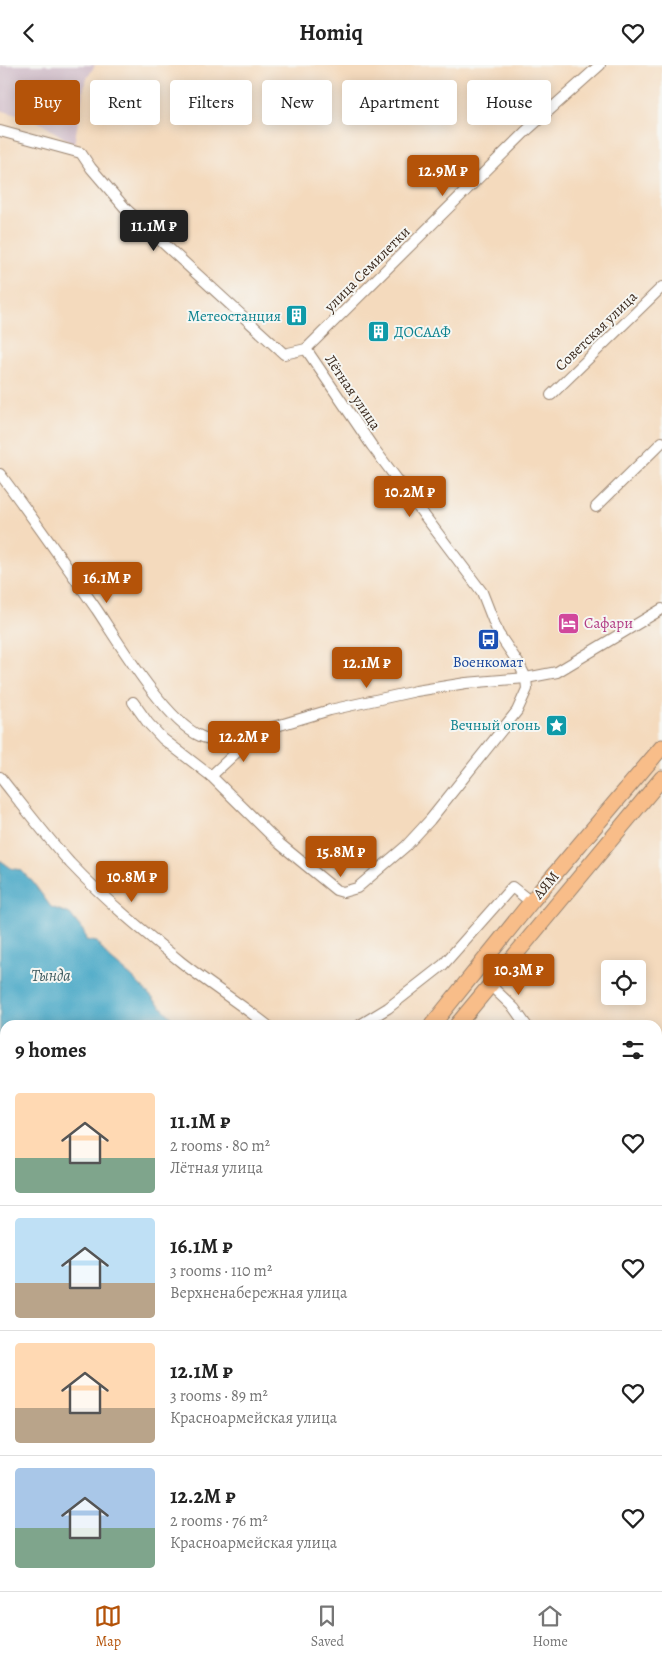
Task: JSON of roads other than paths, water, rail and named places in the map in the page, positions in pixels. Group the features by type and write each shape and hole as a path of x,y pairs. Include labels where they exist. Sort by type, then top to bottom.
{"highway":[{"name":"АЯМ","path":"436,1020 531,902 662,747"},
{"name":"АЯМ","path":"461,1020 662,778"}],"street":[{"name":"улица Семилетки","path":"306,349 525,132 595,66"},
{"name":"Лётная улица","path":"0,131 82,153 90,168 126,209 284,354 306,349 372,446 482,592 498,633 526,678"},
{"name":"Советская улица","path":"551,395 662,287"},
{"path":"596,507 662,442"},
{"path":"0,474 165,706 184,725 199,735 212,740 233,739 330,710 439,686 526,678 551,673 570,665 662,609"},
{"path":"134,702 148,723 163,739 211,776 294,855 336,890 343,892 350,891 380,869 419,833 517,711 527,689 526,678"},
{"path":"211,776 259,731"},
{"path":"0,777 70,863 93,885 189,968 261,1020"},
{"path":"369,1020 388,1009 443,965 512,887 531,902"},
{"path":"490,985 514,1008 522,1020"}],"water":[{"name":"Тында","path":"0,860 11,868 20,870 32,881 51,907 70,914 84,932 86,940 97,942 108,957 132,977 174,1020 0,1020"}],"place":[{"name":"Метеостанция","path":"297,316"},
{"name":"ДОСААФ","path":"378,332"},
{"name":"Сафари","path":"568,623"},
{"name":"Военкомат","path":"488,639"},
{"name":"Вечный огонь","path":"556,725"}]}
